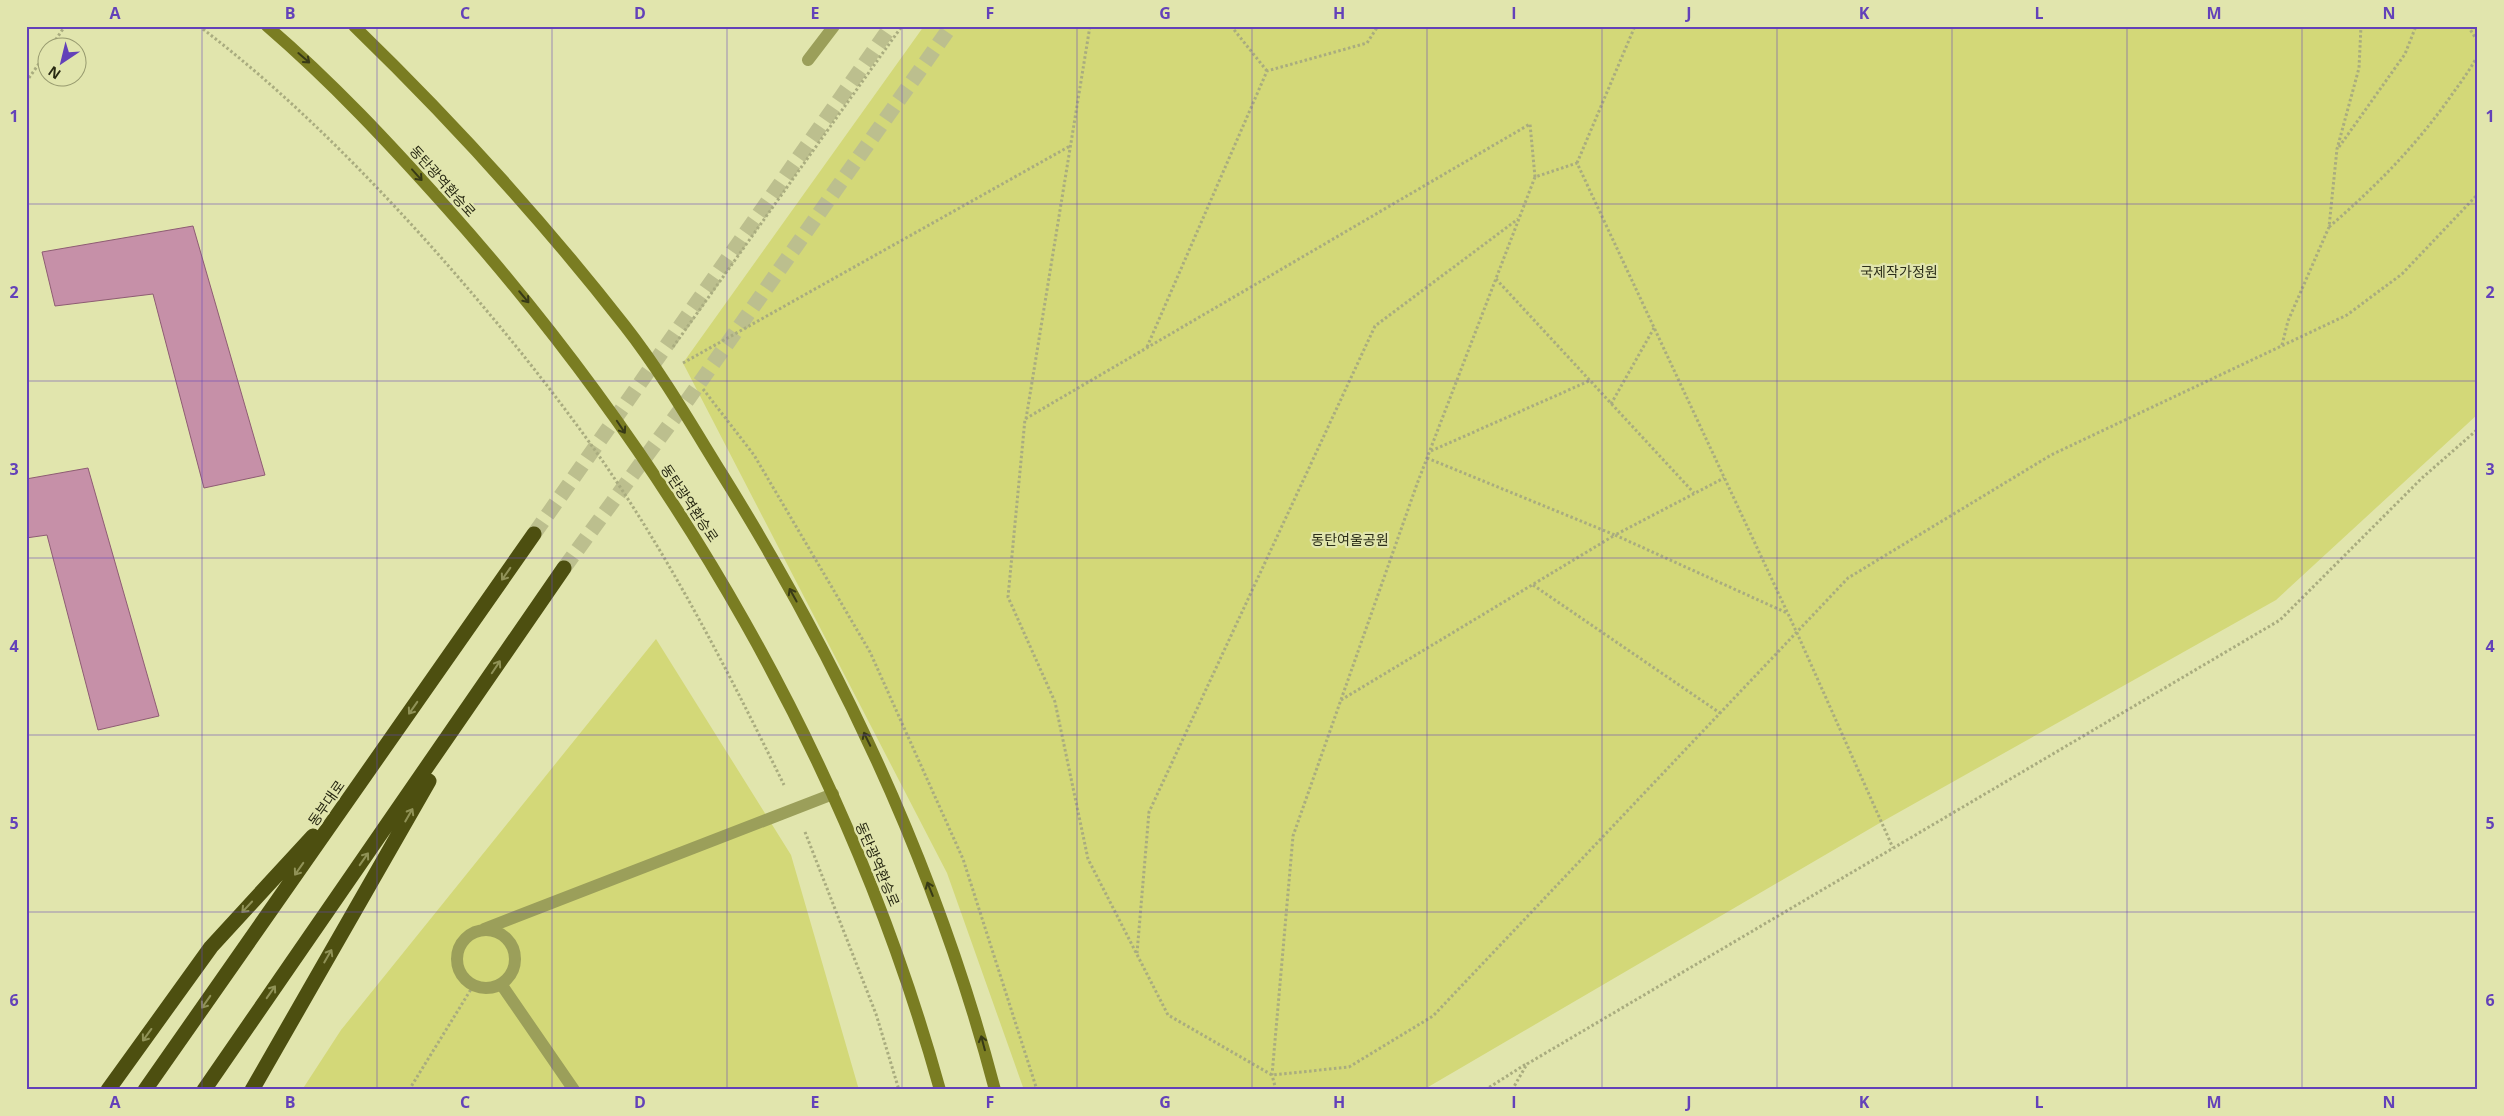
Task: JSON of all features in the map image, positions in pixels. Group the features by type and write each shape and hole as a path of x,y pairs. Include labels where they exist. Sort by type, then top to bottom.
{"highway":[{"name":"동부대로","path":"145,1090 534,534"},
{"path":"204,1090 564,568"},
{"path":"252,1090 478,694"},
{"path":"108,1090 211,946 352,794"}],"street":[{"name":"동탄광역환승로","path":"267,26 315,68 416,173 536,312 603,400 716,569 794,711 832,794 888,928 940,1090"},
{"path":"354,26 442,116 537,221 626,328 694,429 760,534 831,664 882,771 933,896 973,1008 996,1090"}],"lane":[{"path":"808,60 834,26"},
{"path":"484,929 494,930 503,934 510,941 516,960 514,969 502,984 483,988 473,986 460,972 457,953 466,936 484,929 796,809 832,794"},
{"path":"502,984 574,1090"}],"path":[{"path":"57,38 65,26"},
{"path":"199,26 277,92 397,208 536,370 605,465 670,569 738,691 796,809 876,1014 900,1090"},
{"path":"673,348 902,26"},
{"path":"1090,26 1025,419 1008,597 1055,702 1088,859 1168,1015 1272,1075 1349,1067 1433,1016 1848,578 2051,454 2347,315 2402,274 2478,194"},
{"path":"1231,26 1268,71"},
{"path":"1268,71 1367,43 1378,26"},
{"path":"1635,26 1577,163 1797,633 1893,848"},
{"path":"2282,346 2288,321 2330,227 2337,150 2359,68 2361,26"},
{"path":"2337,150 2405,54 2416,26"},
{"path":"2468,26 2478,42"},
{"path":"2330,227 2376,186 2419,141 2471,69 2478,55"},
{"path":"26,82 38,66"},
{"path":"1147,348 1268,71"},
{"path":"1025,419 1530,124 1535,177 1427,458 1293,836 1272,1075 1276,1090"},
{"path":"682,363 1070,146"},
{"path":"1535,177 1577,163"},
{"path":"1137,954 1149,812 1375,326 1519,218"},
{"path":"1496,280 1694,493"},
{"path":"1611,404 1654,328"},
{"path":"1431,451 1589,381"},
{"path":"1485,1090 2280,620 2422,478 2478,429"},
{"path":"1427,458 1615,535 1787,613"},
{"path":"1341,700 1615,535 1724,478"},
{"path":"1533,585 1720,714"},
{"path":"409,1090 473,986"},
{"path":"1512,1090 1527,1064"}],"green space":[{"name":"동탄여울공원","path":"924,26 2478,26 2478,414 2276,600 1878,824 1423,1090 1024,1090 947,873 683,363"},
{"path":"656,639 791,855 859,1090 302,1090 341,1030"}],"building":[{"path":"193,226 265,475 204,488 153,294 55,306 42,252"},
{"path":"88,468 159,716 98,730 47,535 26,538 26,479"}],"tunnel":[{"path":"534,534 891,26"},
{"path":"564,568 689,398 951,26"}],"park label":[{"name":"국제작가정원","path":"1899,271"}]}
